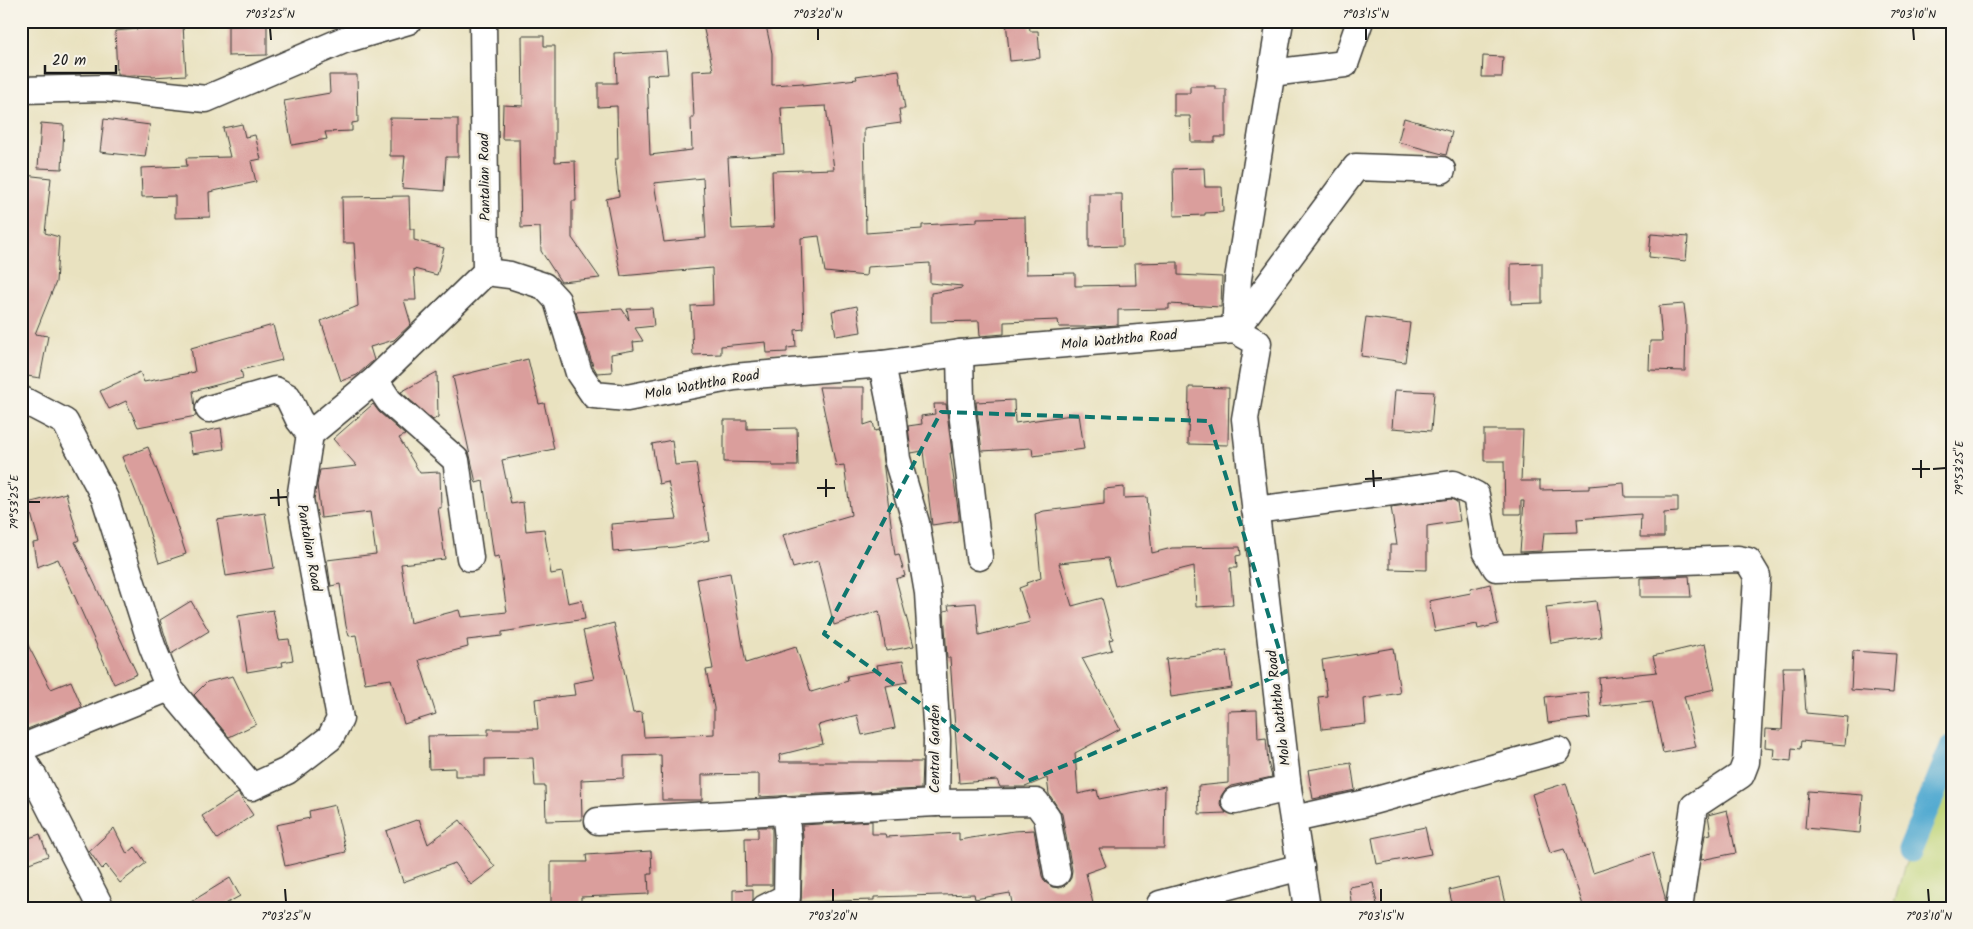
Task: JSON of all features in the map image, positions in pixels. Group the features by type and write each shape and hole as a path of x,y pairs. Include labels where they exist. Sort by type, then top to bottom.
{"street":[{"path":"21,90 104,88 206,99 344,40 408,21"},
{"name":"Pantalian Road","path":"483,21 486,272"},
{"path":"1235,330 1238,279 1280,21"},
{"path":"1271,73 1345,64 1360,21"},
{"path":"1235,330 1356,167 1442,170"},
{"path":"209,409 275,390 288,397 299,420 310,434 374,380 486,272"},
{"name":"Mola Waththa Road","path":"486,272 510,275 544,286 557,300 580,373 594,396 627,398 734,377 882,364 960,353 1235,330 1258,343 1245,419 1288,788 1306,908"},
{"path":"960,353 961,403 979,557"},
{"name":"Central Garden","path":"598,821 936,803 937,740 928,593 916,523 897,459 892,413 882,364"},
{"path":"374,380 389,401 456,460 470,558"},
{"path":"21,399 64,422 105,498 152,646 168,688 21,748"},
{"name":"Pantalian Road","path":"168,688 252,787 287,771 330,738 340,719 300,499 310,434"},
{"path":"1255,510 1454,484 1476,495 1486,551 1496,568 1728,560 1748,561 1756,576 1746,762 1741,775 1694,806 1679,908"},
{"path":"1294,819 1362,804 1558,750"},
{"path":"21,756 102,908"},
{"path":"1235,801 1288,788"},
{"path":"936,803 1036,802 1047,816 1057,873"},
{"path":"765,908 787,897 788,838 786,810"},
{"path":"1160,904 1301,867"}],"highlighted area":[{"path":"941,412 1209,421 1286,672 1028,781 824,634"}],"green space":[{"path":"1952,770 1952,908 1893,908 1904,867"}],"building":[{"path":"702,21 765,21 772,53 772,85 803,83 803,85 857,79 856,76 899,70 905,109 899,109 901,123 864,128 866,233 922,229 922,225 977,222 977,218 1025,217 1026,274 1075,273 1075,286 1136,285 1135,263 1178,262 1178,275 1222,277 1221,307 1169,304 1169,309 1118,310 1118,325 1059,327 1058,320 1004,322 1004,334 980,336 979,321 931,322 931,293 962,288 962,286 930,283 930,263 867,267 866,276 825,272 819,236 801,238 804,329 795,330 796,347 787,348 787,352 767,353 766,342 721,346 721,354 693,355 691,306 713,305 712,268 621,276 606,199 619,196 615,159 618,159 617,106 598,107 598,83 617,83 616,54 666,51 668,74 647,75 650,155 692,150 691,118 694,118 692,71 713,70","holes":["826,106 834,169 772,171 774,227 732,229 728,158 784,154 781,108","703,178 706,238 664,242 654,183"]},
{"path":"1006,21 1029,21 1030,31 1038,31 1040,58 1010,61"},
{"path":"183,25 186,75 152,77 117,74 115,31"},
{"path":"267,25 267,55 228,56 228,26"},
{"path":"522,36 544,36 544,46 555,46 555,162 575,161 576,201 572,201 572,238 600,278 561,282 541,251 540,227 521,228 519,139 502,139 503,105 523,106"},
{"path":"1483,56 1503,57 1502,77 1482,77"},
{"path":"329,75 357,75 358,122 352,123 352,131 325,132 327,139 292,145 284,101 330,93"},
{"path":"1190,86 1215,86 1215,89 1226,89 1226,137 1215,137 1215,142 1191,142 1190,116 1174,116 1174,93 1190,93"},
{"path":"390,118 458,119 458,157 446,157 444,191 402,188 405,156 390,156"},
{"path":"1404,118 1452,132 1446,155 1398,142"},
{"path":"104,119 150,125 145,157 100,152"},
{"path":"41,123 64,125 62,169 38,168"},
{"path":"242,124 245,137 255,135 261,159 251,161 256,182 209,192 210,217 175,218 175,196 142,197 141,168 187,166 186,158 230,157 223,128"},
{"path":"1204,168 1205,187 1222,187 1223,212 1205,213 1205,215 1174,216 1173,169"},
{"path":"24,175 51,178 45,233 59,237 56,282 35,334 48,336 40,378 21,375 21,201"},
{"path":"1089,194 1122,194 1123,246 1089,247"},
{"path":"409,196 410,229 414,229 414,240 444,248 437,275 414,269 416,300 404,300 411,324 394,340 370,347 374,360 357,375 341,381 321,321 358,306 354,243 343,243 342,197"},
{"path":"1651,234 1688,237 1686,261 1649,257"},
{"path":"1542,263 1542,303 1511,304 1511,264"},
{"path":"1684,304 1686,321 1685,371 1649,370 1650,341 1662,341 1659,306"},
{"path":"857,306 861,332 836,336 832,311"},
{"path":"652,308 654,326 635,328 643,341 633,342 634,350 611,354 612,372 597,373 593,366 576,312 622,309 629,320 627,309"},
{"path":"1366,317 1410,323 1405,362 1361,356"},
{"path":"273,325 282,360 241,370 243,378 193,391 196,416 138,427 126,401 109,409 100,391 140,372 144,382 195,372 191,348"},
{"path":"528,359 539,404 544,403 554,449 502,460 511,504 523,502 526,531 544,529 551,574 562,572 568,603 582,600 585,619 502,632 502,636 467,640 468,647 419,660 436,714 404,724 391,679 365,683 356,635 349,636 346,626 340,584 331,586 330,581 327,560 376,554 370,512 321,518 317,485 320,470 357,466 333,439 373,404 379,412 405,435 399,438 420,473 440,472 441,508 438,508 445,559 401,564 410,623 459,610 461,617 507,612 499,556 494,557 483,481 476,483 453,377"},
{"path":"437,372 438,417 433,420 401,392"},
{"path":"819,387 864,387 864,425 873,422 875,431 879,430 895,555 899,554 905,576 896,579 914,646 886,651 879,611 834,625 818,561 793,568 783,535 851,515 844,465 836,466"},
{"path":"1189,387 1229,388 1228,445 1188,444"},
{"path":"1395,390 1434,392 1431,431 1392,428"},
{"path":"1014,400 1015,423 1079,414 1084,449 1033,456 1032,448 982,451 976,402"},
{"path":"934,404 946,404 959,521 932,525 923,451 911,453 908,426 922,424 921,416 935,414"},
{"path":"724,420 747,420 747,429 797,428 798,466 772,466 772,463 724,462"},
{"path":"221,428 224,449 192,454 189,434"},
{"path":"1484,430 1523,430 1521,481 1540,481 1540,490 1589,489 1589,486 1624,483 1625,497 1678,497 1678,512 1664,513 1664,537 1640,537 1641,514 1577,519 1578,532 1544,533 1542,551 1520,552 1524,501 1521,501 1521,514 1505,514 1504,461 1484,461"},
{"path":"672,440 675,465 696,463 709,540 675,547 613,552 611,524 677,519 668,482 659,484 652,444"},
{"path":"148,447 170,504 186,554 159,563 141,505 122,457"},
{"path":"1124,487 1124,498 1147,497 1152,553 1172,548 1240,547 1241,555 1236,556 1237,568 1230,568 1233,605 1196,607 1194,566 1115,586 1108,558 1059,563 1072,606 1102,598 1113,639 1109,640 1112,650 1082,658 1120,729 1075,753 1078,794 1097,790 1099,799 1165,786 1164,848 1099,848 1106,866 1086,873 1094,908 1013,908 1010,893 975,899 974,894 874,897 874,900 801,902 802,825 872,821 872,834 885,834 886,837 959,833 959,840 1014,831 1034,830 1042,876 1045,882 1052,887 1060,888 1067,884 1071,878 1072,870 1062,814 1049,794 1047,778 1025,787 1000,787 997,780 959,783 950,658 947,658 944,611 949,610 948,605 976,603 979,635 1030,622 1019,588 1027,585 1026,583 1041,578 1035,514 1044,511 1104,504 1104,489"},
{"path":"66,493 79,540 75,542 137,674 114,684 58,559 37,567 33,543 39,542 28,503"},
{"path":"1451,499 1457,502 1460,521 1427,526 1427,570 1390,569 1390,545 1397,545 1391,507"},
{"path":"265,513 274,568 226,576 217,520"},
{"path":"730,573 746,663 796,647 811,692 848,681 847,676 878,670 877,665 903,661 907,682 886,686 895,728 862,735 857,715 818,725 823,744 779,755 780,762 922,762 921,789 759,797 759,774 702,775 702,800 662,800 661,755 624,756 624,778 581,780 582,820 546,821 545,786 535,786 533,758 485,759 485,776 455,776 455,768 429,769 428,736 488,735 488,729 538,729 535,699 575,695 573,683 594,679 583,631 614,623 633,713 642,712 644,737 714,734 714,708 706,670 713,669 697,579"},
{"path":"1689,576 1691,597 1640,597 1640,578"},
{"path":"1490,584 1498,624 1478,629 1477,624 1435,632 1429,601 1471,593 1470,589"},
{"path":"191,601 209,631 171,654 160,620"},
{"path":"1596,601 1601,637 1551,643 1546,607"},
{"path":"273,610 279,640 289,639 293,660 282,662 283,666 247,672 238,616"},
{"path":"21,632 51,689 71,681 82,707 25,730 21,722"},
{"path":"1705,644 1715,689 1684,696 1696,747 1663,753 1652,701 1601,706 1599,678 1657,672 1653,656"},
{"path":"1393,648 1400,693 1364,699 1366,724 1322,729 1318,697 1327,696 1322,660"},
{"path":"1227,651 1232,688 1171,697 1166,659"},
{"path":"1853,651 1896,654 1893,693 1851,690"},
{"path":"1783,667 1803,667 1806,713 1848,717 1845,745 1801,741 1800,749 1792,748 1791,761 1773,759 1774,748 1765,747 1766,729 1782,730"},
{"path":"233,676 256,724 229,737 194,695 207,682"},
{"path":"1588,692 1591,718 1548,723 1545,697"},
{"path":"1257,710 1258,739 1266,738 1268,762 1272,777 1231,786 1225,790 1221,796 1220,804 1226,813 1199,814 1198,786 1228,783 1228,711"},
{"path":"1351,763 1355,790 1313,799 1308,770"},
{"path":"1566,783 1593,873 1653,853 1665,897 1664,908 1618,908 1617,901 1597,908 1584,908 1564,849 1550,853 1532,794"},
{"path":"1808,791 1863,795 1860,833 1805,828"},
{"path":"238,793 253,815 217,839 202,816"},
{"path":"335,805 346,852 285,866 276,825 310,818 309,811"},
{"path":"1727,810 1736,853 1701,860 1705,835 1711,834 1708,815"},
{"path":"419,819 428,844 460,820 495,867 471,885 455,863 403,882 386,831"},
{"path":"758,827 772,827 772,885 746,885 745,838 758,838"},
{"path":"1425,827 1431,854 1377,864 1372,838"},
{"path":"114,828 127,854 135,847 146,863 120,883 106,865 102,869 89,851"},
{"path":"40,834 48,856 21,866 21,841"},
{"path":"651,851 652,874 648,874 649,894 581,897 581,908 551,908 551,862 587,862 586,855"},
{"path":"230,878 240,896 218,908 181,908"},
{"path":"1499,878 1506,908 1453,908 1449,890"},
{"path":"1373,883 1377,904 1352,908 1349,887"},
{"path":"753,889 753,899 750,908 733,908 733,890"}],"waterway":[{"path":"1910,850 1952,747"}]}
